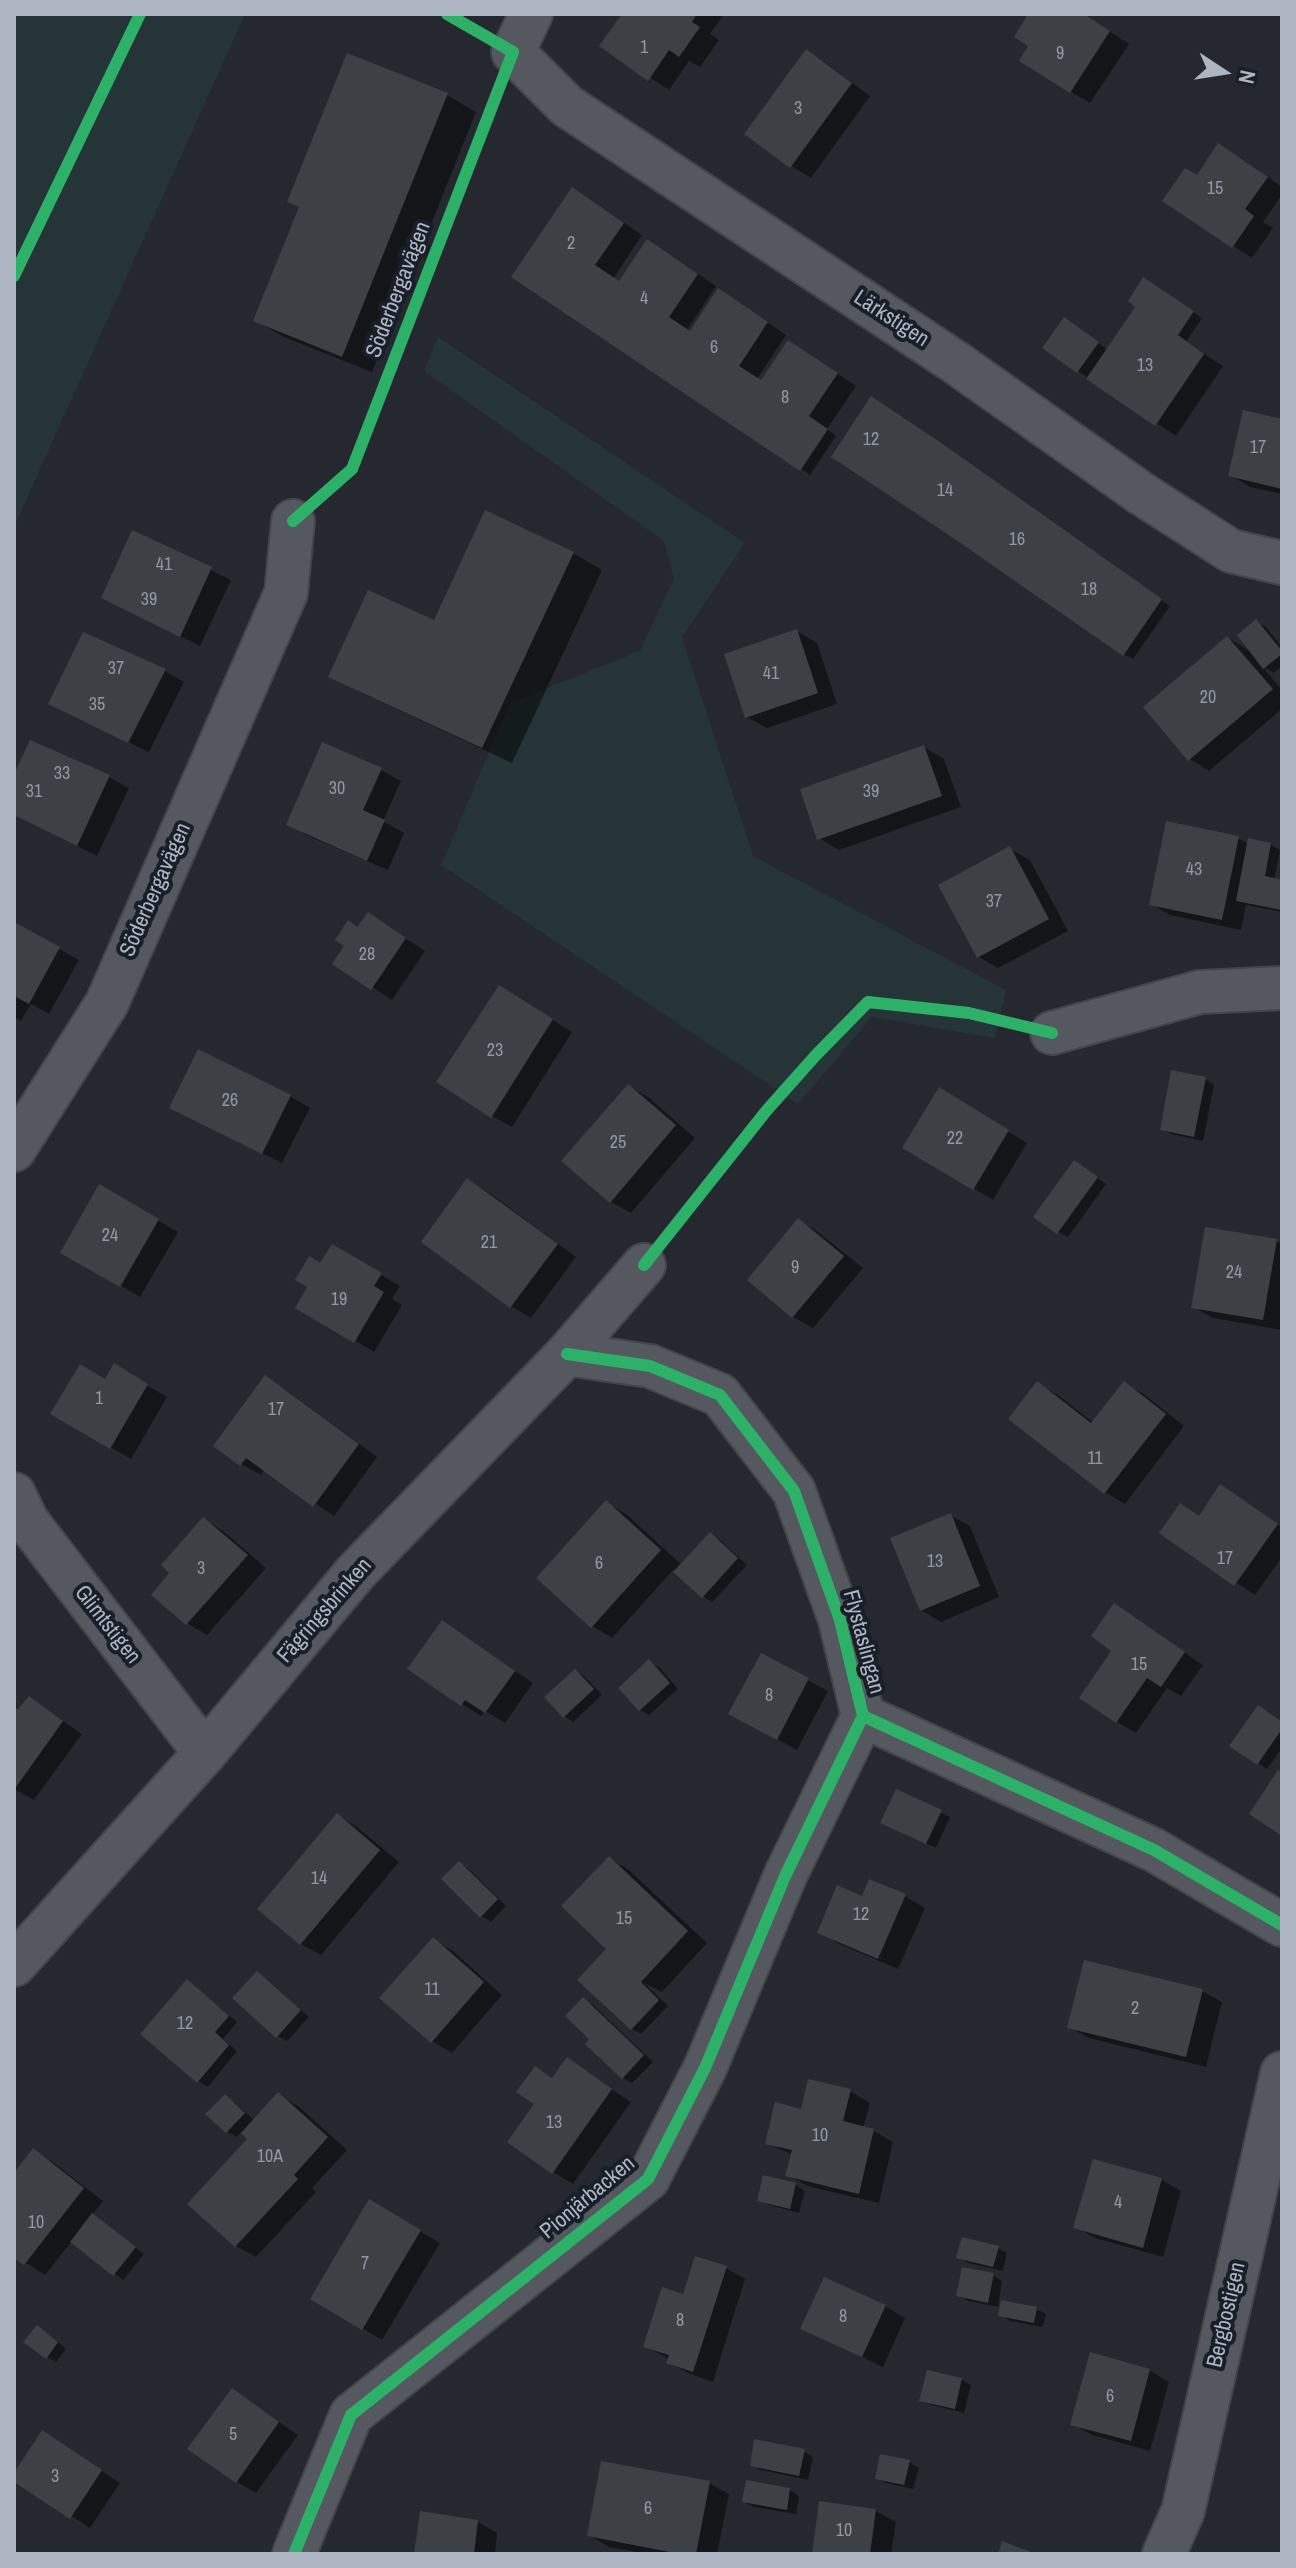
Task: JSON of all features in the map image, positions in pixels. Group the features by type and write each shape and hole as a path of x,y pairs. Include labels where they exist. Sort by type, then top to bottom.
{"street":[{"name":"Lärkstigen","path":"531,14 513,52 567,106 955,362 1142,494 1231,551 1282,563"},
{"name":"Söderbergavägen","path":"14,1150 107,1003 286,593 293,521"},
{"path":"1052,1033 1200,992 1282,988"},
{"name":"Fägringsbrinken","path":"14,1965 205,1753 356,1572 567,1354 644,1265"},
{"name":"Flystaslingan","path":"567,1354 650,1366 720,1395 794,1491 840,1620 863,1716 1154,1850 1282,1925"},
{"name":"Glimtstigen","path":"14,1494 27,1521 205,1753"},
{"name":"Pionjärbacken","path":"294,2554 351,2415 648,2179 705,2068 786,1874 863,1716"},
{"name":"Bergbostigen","path":"1164,2554 1183,2511 1282,2073"}],"shaded area":[{"path":"14,14 245,14 14,527"},
{"path":"438,337 745,543 682,637 753,856 1006,990 995,1038 872,1017 798,1104 441,865 510,703 640,651 674,578 664,541 424,371"}],"building":[{"path":"622,14 697,14 692,22 700,27 679,57 669,50 648,81 599,46"},
{"path":"1028,14 1084,14 1110,31 1070,93 1019,61 1028,46 1014,37"},
{"path":"806,49 852,83 790,168 744,134"},
{"path":"347,53 448,93 342,357 253,321 299,207 287,202"},
{"path":"1218,143 1268,177 1245,209 1254,216 1232,248 1162,201 1185,168 1197,175"},
{"path":"572,187 624,223 595,265 619,281 647,239 698,274 669,317 690,331 718,288 768,322 739,366 761,380 788,340 838,373 809,416 828,429 800,471 511,277"},
{"path":"1143,277 1194,311 1178,335 1204,354 1155,426 1086,379 1135,307 1128,301"},
{"path":"1064,317 1099,342 1077,373 1042,348"},
{"path":"871,396 1162,599 1123,656 831,457"},
{"path":"1243,410 1282,419 1282,489 1228,476"},
{"path":"485,510 574,552 482,748 328,677 368,590 434,620"},
{"path":"132,530 212,567 180,637 101,598"},
{"path":"1256,619 1282,651 1263,669 1237,635"},
{"path":"797,629 818,693 745,718 724,654"},
{"path":"83,632 166,669 128,743 48,704"},
{"path":"1227,636 1273,689 1188,761 1143,707"},
{"path":"30,740 110,775 77,846 14,815 14,774"},
{"path":"322,742 382,768 363,810 385,820 367,861 286,825"},
{"path":"924,745 942,796 817,840 800,789"},
{"path":"1166,821 1239,836 1222,920 1149,905"},
{"path":"1248,838 1271,843 1265,876 1282,880 1282,910 1236,901"},
{"path":"1010,846 1049,919 977,958 938,885"},
{"path":"368,912 406,938 371,990 332,964 344,946 335,940 348,920 357,927"},
{"path":"14,922 60,947 29,1004 14,996"},
{"path":"499,985 553,1019 491,1118 436,1082"},
{"path":"198,1049 291,1095 262,1154 169,1108"},
{"path":"1171,1070 1206,1077 1194,1137 1160,1130"},
{"path":"628,1084 676,1125 610,1203 561,1161"},
{"path":"939,1087 1009,1130 973,1190 902,1148"},
{"path":"1074,1160 1098,1177 1057,1234 1033,1217"},
{"path":"467,1178 558,1244 510,1308 421,1242"},
{"path":"99,1184 159,1219 120,1287 60,1253"},
{"path":"798,1218 844,1256 792,1318 747,1280"},
{"path":"1205,1227 1277,1239 1263,1320 1191,1308"},
{"path":"332,1244 382,1273 374,1286 384,1292 354,1343 295,1308 307,1287 295,1280 309,1256 320,1263"},
{"path":"114,1363 148,1384 110,1449 50,1414 80,1364 105,1379"},
{"path":"265,1375 359,1444 313,1507 246,1458 240,1466 213,1446"},
{"path":"1037,1381 1091,1423 1124,1381 1166,1414 1104,1494 1008,1419"},
{"path":"1220,1484 1278,1524 1234,1586 1159,1533 1180,1503 1199,1516"},
{"path":"606,1500 661,1550 591,1628 536,1578"},
{"path":"951,1513 980,1586 920,1611 890,1538"},
{"path":"203,1517 248,1555 186,1625 151,1595 169,1573 161,1565"},
{"path":"710,1532 738,1558 702,1598 673,1572"},
{"path":"1114,1603 1185,1652 1161,1687 1147,1678 1116,1723 1079,1698 1111,1651 1091,1636"},
{"path":"442,1620 515,1671 485,1713 465,1700 461,1706 407,1669"},
{"path":"761,1653 809,1678 777,1740 728,1714"},
{"path":"649,1659 670,1683 639,1711 618,1688"},
{"path":"575,1669 594,1689 563,1718 544,1697"},
{"path":"29,1696 63,1721 14,1790 14,1706 18,1709"},
{"path":"1258,1705 1282,1722 1282,1729 1257,1765 1229,1746"},
{"path":"1278,1770 1282,1772 1282,1836 1249,1814"},
{"path":"896,1789 942,1810 926,1844 880,1823"},
{"path":"337,1813 380,1850 300,1945 257,1909"},
{"path":"609,1856 688,1931 641,1982 659,2000 631,2030 577,1980 606,1949 561,1906"},
{"path":"459,1861 498,1899 480,1918 441,1879"},
{"path":"869,1879 906,1894 878,1959 817,1933 837,1885 862,1896"},
{"path":"433,1937 484,1982 431,2043 379,1998"},
{"path":"1084,1960 1203,1989 1186,2057 1067,2028"},
{"path":"257,1971 301,2010 276,2038 232,1998"},
{"path":"187,1979 229,2016 215,2032 229,2045 197,2083 140,2034"},
{"path":"583,1997 644,2055 622,2079 585,2044 589,2039 565,2016"},
{"path":"567,2057 612,2089 552,2174 507,2142 534,2104 516,2092 535,2066 552,2078"},
{"path":"808,2079 851,2089 843,2121 874,2129 859,2194 785,2176 792,2150 765,2144 775,2102 801,2109"},
{"path":"278,2092 328,2137 294,2175 298,2179 235,2247 187,2204 247,2139 241,2133"},
{"path":"225,2094 245,2113 226,2133 205,2114"},
{"path":"33,2148 84,2188 24,2265 14,2258 14,2173"},
{"path":"1093,2159 1162,2178 1143,2248 1073,2228"},
{"path":"763,2175 796,2183 790,2209 757,2201"},
{"path":"369,2199 421,2230 362,2330 310,2299"},
{"path":"92,2213 136,2247 113,2276 70,2242"},
{"path":"962,2237 999,2246 993,2267 956,2258"},
{"path":"695,2256 727,2266 693,2372 666,2363 669,2355 643,2347 662,2287 683,2294"},
{"path":"962,2267 994,2273 988,2303 956,2296"},
{"path":"824,2277 886,2305 862,2357 800,2329"},
{"path":"1001,2300 1037,2307 1034,2323 998,2316"},
{"path":"37,2325 58,2342 46,2359 23,2342"},
{"path":"1090,2352 1150,2369 1131,2441 1070,2425"},
{"path":"927,2370 962,2378 955,2409 919,2401"},
{"path":"232,2388 279,2422 236,2483 187,2449"},
{"path":"42,2430 102,2470 70,2519 14,2482 14,2473"},
{"path":"754,2439 805,2449 799,2476 750,2466"},
{"path":"880,2454 910,2460 904,2485 875,2479"},
{"path":"601,2461 710,2481 696,2554 680,2554 587,2536"},
{"path":"746,2480 790,2488 787,2510 742,2502"},
{"path":"819,2501 876,2509 870,2554 812,2554"},
{"path":"420,2511 478,2520 474,2554 414,2554"},
{"path":"1002,2541 1036,2554 998,2554"}],"cycle path":[{"path":"14,276 140,14"},
{"path":"293,521 352,469 513,52 447,14"},
{"path":"644,1265 767,1110 868,1002 969,1013 1052,1033"},
{"path":"567,1354 650,1366 720,1395 794,1491 840,1620 863,1716 1154,1850 1282,1925"},
{"path":"294,2554 351,2415 648,2179 705,2068 786,1874 863,1716"}]}
